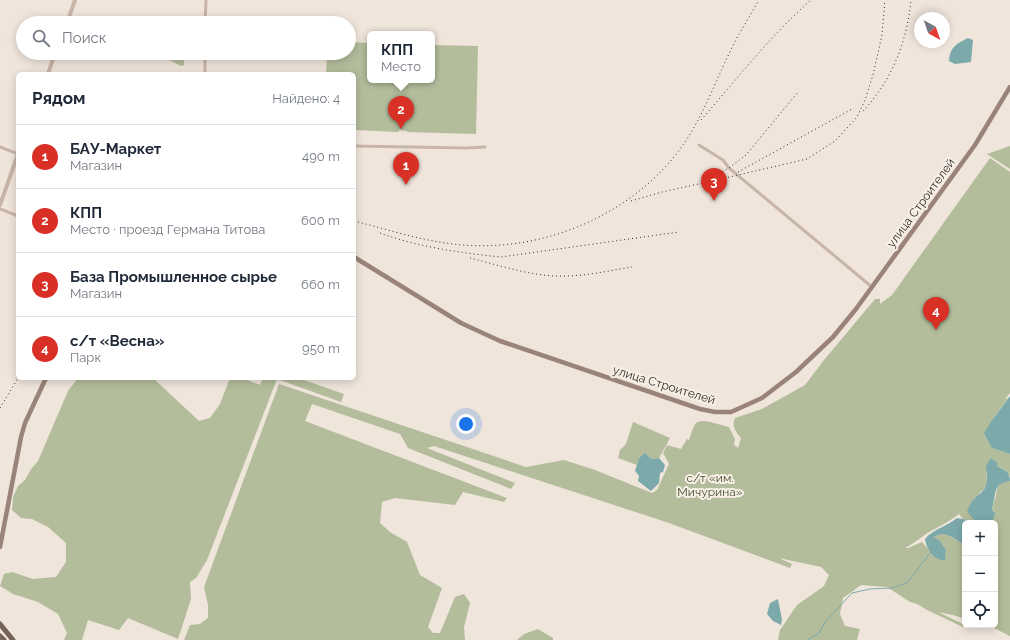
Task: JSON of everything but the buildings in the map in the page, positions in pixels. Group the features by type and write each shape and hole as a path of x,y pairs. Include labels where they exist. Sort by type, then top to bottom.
{"main road":[{"name":"улица Строителей","path":"356,258 461,323 500,341 670,399 715,412 731,412 762,398 796,372 833,337 856,309 975,145 1010,87"},
{"path":"0,547 21,437 25,423 45,380"},
{"path":"0,624 13,640"},
{"path":"0,636 4,640"}],"street":[{"path":"69,16 75,0"},
{"path":"205,16 206,0"},
{"path":"49,72 53,60"},
{"path":"205,60 205,72"},
{"path":"699,145 723,160 732,171 872,287"},
{"path":"356,146 485,147"},
{"path":"0,148 16,153"},
{"path":"0,205 16,160"},
{"path":"0,209 16,215"}],"green space":[{"path":"356,42 367,43 367,83 435,83 435,45 478,46 476,134 407,132 399,130 398,132 356,130 356,72 326,72 327,60 356,60"},
{"path":"169,60 184,60 184,65 181,66"},
{"path":"1010,146 1010,169 987,154"},
{"name":"с/т «им. Мичурина»","path":"990,158 1010,172 1010,393 993,419 992,448 1010,454 1010,476 1006,470 997,466 997,462 991,458 986,473 987,479 985,490 980,492 972,518 974,520 963,519 959,514 905,548 922,542 931,552 945,559 946,550 940,541 934,537 942,534 950,536 962,543 962,618 938,612 962,624 962,627 910,602 887,587 861,585 843,598 840,614 845,626 860,629 857,640 778,640 780,630 797,605 824,586 829,575 821,567 779,558 792,564 790,568 669,523 434,446 427,448 515,483 511,489 408,448 400,434 312,404 305,421 507,498 504,502 463,492 455,505 395,498 382,502 380,523 390,532 407,542 420,575 442,588 428,627 433,633 440,633 455,597 464,594 470,603 464,627 465,640 184,640 190,625 200,624 208,618 208,605 204,587 279,384 526,467 564,460 595,470 652,493 657,490 669,464 663,453 667,445 681,449 687,439 689,440 695,424 706,421 729,427 735,439 734,445 738,448 741,438 734,426 735,418 762,409 805,385 875,299 880,299 880,304 892,295"},
{"path":"76,380 155,380 199,421 210,418 220,404 229,380 247,380 260,385 262,380 277,380 207,560 196,578 190,582 191,599 178,639 128,618 119,630 88,620 82,640 64,640 67,633 58,614 38,602 13,594 0,586 4,574 12,572 33,579 56,577 66,562 66,543 48,527 32,519 21,518 12,510 13,497 18,486 25,480 31,469 38,461 68,391"},
{"path":"280,380 304,380 344,394 341,402"},
{"path":"633,422 670,438 659,458 651,459 645,454 639,458 637,465 618,458 620,450 626,444"},
{"path":"1010,481 1010,636 994,628 998,628 998,520 992,520 994,510 992,508 998,486 1003,482"},
{"path":"538,629 553,638 553,640 517,640 524,634"}],"water":[{"path":"968,38 973,40 971,62 955,64 949,61 950,53 954,46"},
{"path":"1010,396 1010,454 992,448 984,433"},
{"path":"645,453 651,459 659,458 665,465 663,472 660,473 659,483 651,491 638,481 639,476 635,471 639,458"},
{"path":"991,458 997,462 997,466 1008,473 1010,481 1000,484 996,490 992,508 995,514 993,520 974,520 967,511 972,501 985,489 987,479 986,466"},
{"path":"957,518 968,520 962,520 962,543 950,536 942,534 934,537 940,541 946,550 945,560 941,560 931,553 925,539"},
{"path":"778,599 782,620 781,625 773,621 767,614 770,603"}],"waterway":[{"path":"807,640 819,633 825,622 852,593 870,589 892,588 907,583 931,552"}],"railway":[{"path":"356,222 435,241 463,245 495,245 527,242 558,234 588,222 616,207 642,189 665,167 685,142 700,116 738,36 759,0"},
{"path":"701,120 754,58 811,0"},
{"path":"631,201 662,192 807,159 835,141 857,117 865,100 873,75 882,35 885,0"},
{"path":"863,111 882,86 896,60 906,31 911,0"},
{"path":"708,179 729,168 746,155 798,92"},
{"path":"738,172 852,109"},
{"path":"380,233 394,238 440,249 501,257 679,232"},
{"path":"470,258 524,272 556,276 585,275 632,267"},
{"path":"0,408 17,380"}],"place":[{"name":"КПП","path":"401,129"},
{"name":"БАУ-Маркет","path":"406,185"},
{"name":"База Промышленное сырье","path":"714,201"},
{"name":"с/т «Весна»","path":"936,330"}]}
